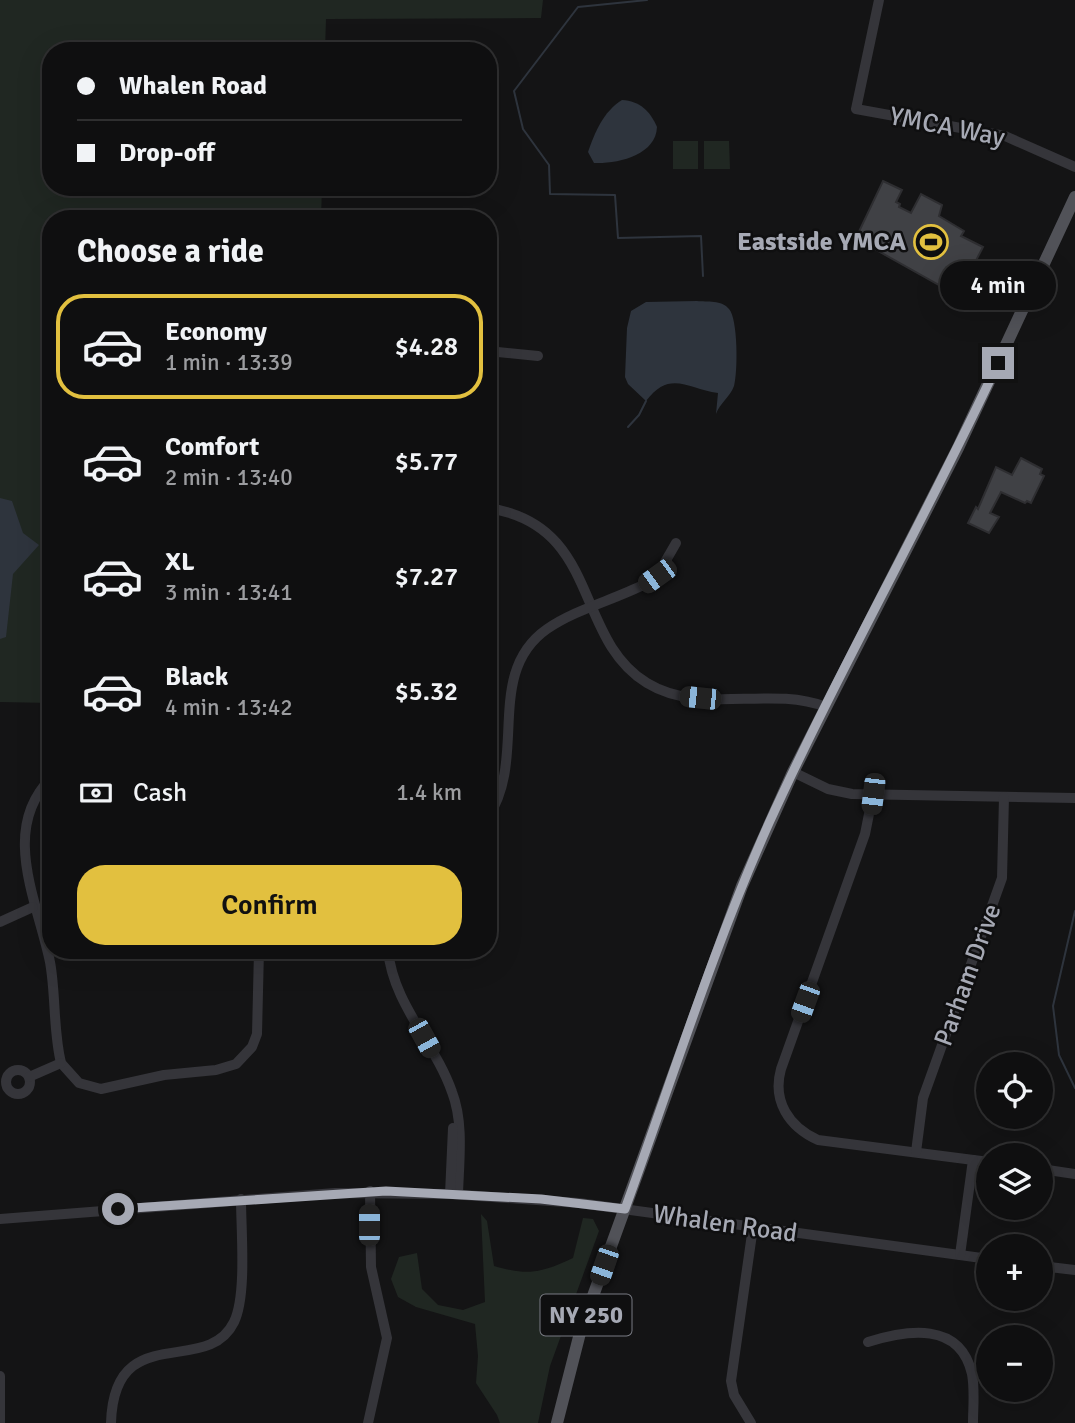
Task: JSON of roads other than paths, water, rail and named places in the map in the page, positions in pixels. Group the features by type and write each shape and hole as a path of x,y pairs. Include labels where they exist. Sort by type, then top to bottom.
{"main road":[{"name":"NY 250","path":"557,1423 570,1363 719,947 793,772 958,448 1075,197"}],"street":[{"name":"YMCA Way","path":"879,0 856,109 1005,136 1075,167"},
{"path":"497,352 538,356"},
{"path":"497,511 526,521 556,543 577,572 610,646 620,661 647,683 664,691 700,698 804,700 825,707"},
{"path":"497,801 507,771 511,682 523,653 547,629 657,576 676,543"},
{"path":"793,772 836,792 1075,798"},
{"path":"42,787 26,807 20,831 22,873 42,932"},
{"path":"873,794 865,834 784,1062 778,1093 790,1120 805,1134 818,1140 976,1160"},
{"name":"Parham Drive","path":"916,1152 923,1098 1002,878 1004,797"},
{"path":"0,922 33,907"},
{"path":"49,959 54,984 61,1063 79,1083 101,1089 164,1075 216,1070 236,1064 252,1047 257,1034 259,959"},
{"path":"390,959 394,981 448,1080 456,1105 459,1145 454,1194"},
{"path":"29,1077 61,1063"},
{"path":"960,1255 973,1160"},
{"path":"1053,1171 1075,1174"},
{"path":"368,1423 387,1338 371,1267 370,1191"},
{"name":"Whalen Road","path":"0,1219 370,1191 454,1194 541,1199 625,1209 976,1257"},
{"path":"111,1423 116,1387 132,1367 149,1359 213,1343 230,1330 241,1298 242,1199"},
{"path":"751,1423 734,1395 731,1381 753,1227"},
{"path":"1053,1267 1075,1270"},
{"path":"868,1342 893,1335 921,1332 943,1337 953,1343 968,1363 972,1375 973,1423"},
{"path":"0,1376 0,1423"}],"waterway":[{"path":"647,0 578,7 514,91 523,129 549,165 550,194 615,195 618,238 701,236 703,276"},
{"path":"628,427 639,415 646,401"},
{"path":"1075,911 1053,1006 1059,1055 1075,1088"}],"place":[{"name":"Eastside YMCA","path":"931,242"}]}
